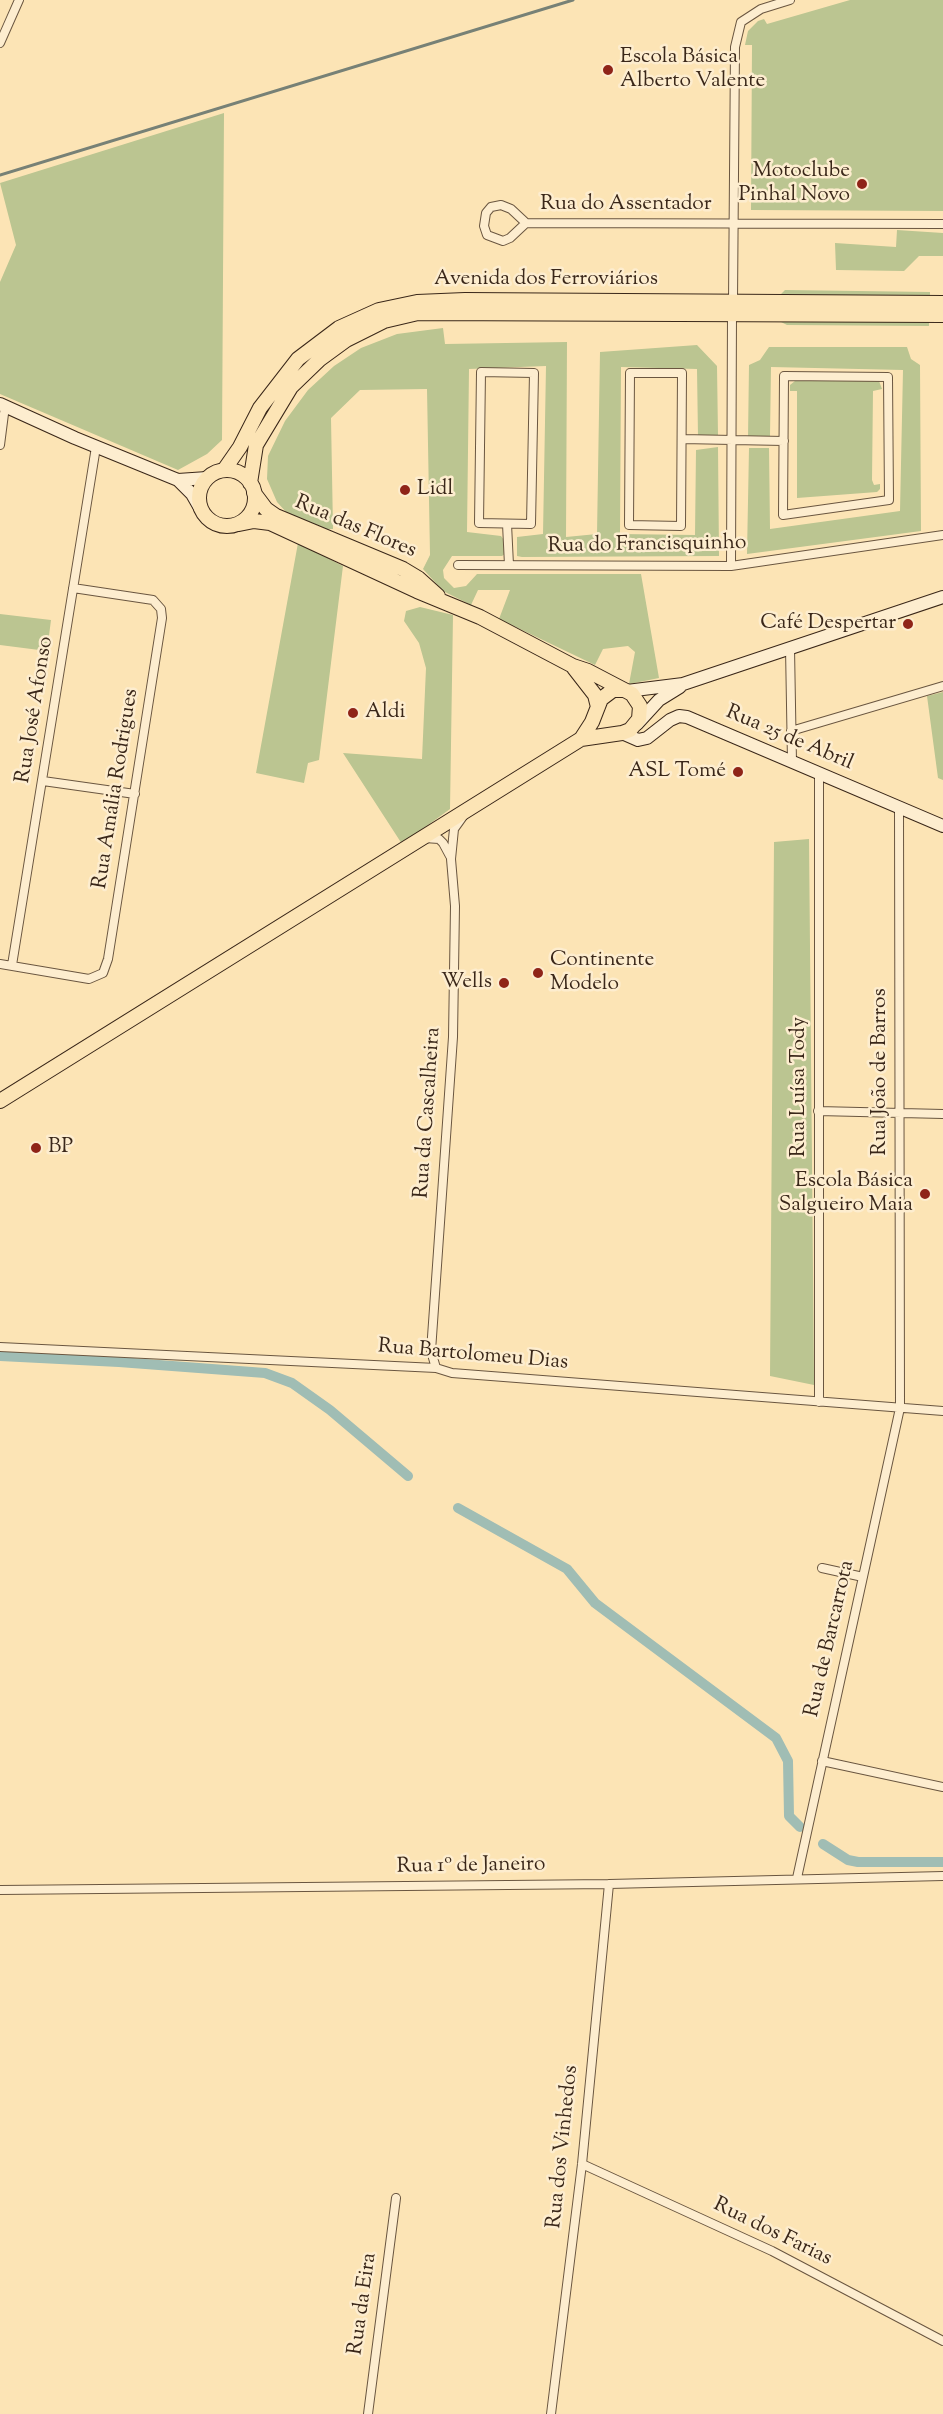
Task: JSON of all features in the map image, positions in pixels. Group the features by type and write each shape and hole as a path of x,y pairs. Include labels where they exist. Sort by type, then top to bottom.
{"main road":[{"name":"Avenida dos Ferroviários","path":"224,470 240,447 266,398 298,359 339,328 380,310 417,302 465,300 943,315"},
{"name":"Avenida dos Ferroviários","path":"252,488 256,445 291,387 320,359 346,340 384,321 418,313 943,303"},
{"path":"224,470 239,473 252,488 255,500 250,513 239,524 232,526 216,525 209,521 200,508 199,492 207,478 224,470"},
{"name":"Rua das Flores","path":"252,488 266,509 276,516 410,573 442,600"},
{"name":"Rua das Flores","path":"239,524 259,521 270,523 417,591 480,617 624,690"},
{"path":"573,666 595,695 599,720 605,728 618,733"},
{"path":"0,1101 581,739 618,733 636,725 640,706 637,699 624,690 606,694 581,739"}],"street":[{"path":"0,43 19,0"},
{"path":"731,566 735,47 741,22 760,9 790,0"},
{"name":"Rua do Assentador","path":"526,223 510,208 501,205 491,207 486,213 484,226 487,235 503,241 510,238 526,223 943,224"},
{"path":"481,372 534,373 531,524 507,524 478,523 481,372"},
{"path":"630,373 682,373 682,439 681,526 629,525 630,373"},
{"path":"784,376 888,376 889,500 783,515 784,441 784,376"},
{"path":"0,445 2,405 178,480 192,494 200,508"},
{"path":"682,439 784,441"},
{"name":"Rua José Afonso","path":"12,965 96,447"},
{"path":"178,480 207,478"},
{"path":"507,524 509,565"},
{"name":"Rua do Francisquinho","path":"458,565 731,566 943,535"},
{"name":"Rua Amália Rodrigues","path":"12,965 89,979 103,973 108,959 135,794 162,618 161,609 153,600 73,588"},
{"path":"624,690 683,684 943,597"},
{"path":"790,648 792,762"},
{"path":"636,725 659,700 683,684"},
{"path":"791,731 943,686"},
{"name":"Rua 25 de Abril","path":"618,733 638,740 647,738 670,720 679,716 687,717 943,826"},
{"name":"Rua Luísa Tody","path":"819,773 819,1402"},
{"path":"43,781 135,794"},
{"name":"Rua João de Barros","path":"899,808 900,1408"},
{"name":"Rua da Cascalheira","path":"436,1368 431,1351 453,1037 455,906 450,859 454,829 468,810"},
{"path":"422,838 431,838 444,843 450,859"},
{"path":"0,964 12,965"},
{"path":"818,1111 943,1114"},
{"name":"Rua Bartolomeu Dias","path":"0,1347 436,1368 452,1373 943,1411"},
{"name":"Rua de Barcarrota","path":"797,1878 900,1408"},
{"path":"822,1568 863,1577"},
{"path":"822,1761 943,1785"},
{"name":"Rua 1º de Janeiro","path":"0,1890 609,1884 943,1876"},
{"name":"Rua dos Vinhedos","path":"551,2414 582,2164 609,1884"},
{"name":"Rua dos Farias","path":"582,2164 772,2251 943,2341"},
{"name":"Rua da Eira","path":"368,2414 396,2198"}],"green space":[{"path":"850,0 943,0 943,211 751,210 752,45 745,45 748,31 758,21 764,19 767,24"},
{"path":"224,113 222,440 207,454 178,470 0,394 0,282 16,245 0,183"},
{"path":"897,230 943,233 943,256 919,256 904,271 836,270 835,243 896,247"},
{"path":"785,290 930,292 930,296 780,295"},
{"path":"779,321 929,322 929,326 787,325"},
{"path":"443,328 445,344 567,342 566,537 597,534 600,352 697,345 717,366 718,435 698,437 697,369 621,367 620,534 695,535 696,450 718,447 719,556 517,556 517,537 543,534 546,366 469,369 467,532 501,536 504,540 505,554 502,556 452,556 443,570 444,578 454,588 466,586 477,574 641,574 659,678 629,684 635,652 628,646 603,649 595,665 499,619 510,590 478,590 471,605 443,591 423,569 430,555 427,389 360,390 331,418 333,529 326,529 287,513 277,502 267,479 268,456 285,421 308,390 334,366 361,348 397,334"},
{"path":"769,347 907,347 911,359 920,365 921,531 747,554 749,448 769,448 770,529 900,511 903,370 771,367 770,436 748,438 749,365 760,360"},
{"path":"795,381 879,381 882,389 873,391 872,480 874,485 880,484 877,492 797,498 797,391 790,391 790,385"},
{"path":"298,543 343,566 319,760 308,763 304,783 256,773"},
{"path":"420,607 453,615 450,809 402,844 343,753 422,759 426,668 419,643 404,621 406,611"},
{"path":"0,614 51,620 47,651 0,645"},
{"path":"943,692 943,780 938,778 927,696"},
{"path":"809,839 814,1385 770,1376 774,842"}],"waterway":[{"path":"0,175 573,0"},
{"path":"0,1356 265,1373 292,1383 330,1410 408,1476"},
{"path":"458,1508 567,1569 595,1603 776,1738 788,1761 789,1816 800,1827"},
{"path":"823,1844 848,1860 858,1862 943,1862"}],"place":[{"name":"Escola Básica Alberto Valente","path":"608,70"},
{"name":"Motoclube Pinhal Novo","path":"862,184"},
{"name":"Lidl","path":"405,490"},
{"name":"Café Despertar","path":"908,624"},
{"name":"Aldi","path":"353,713"},
{"name":"ASL Tomé","path":"738,772"},
{"name":"Continente Modelo","path":"538,973"},
{"name":"Wells","path":"504,983"},
{"name":"BP","path":"36,1148"},
{"name":"Escola Básica Salgueiro Maia","path":"925,1194"}]}
